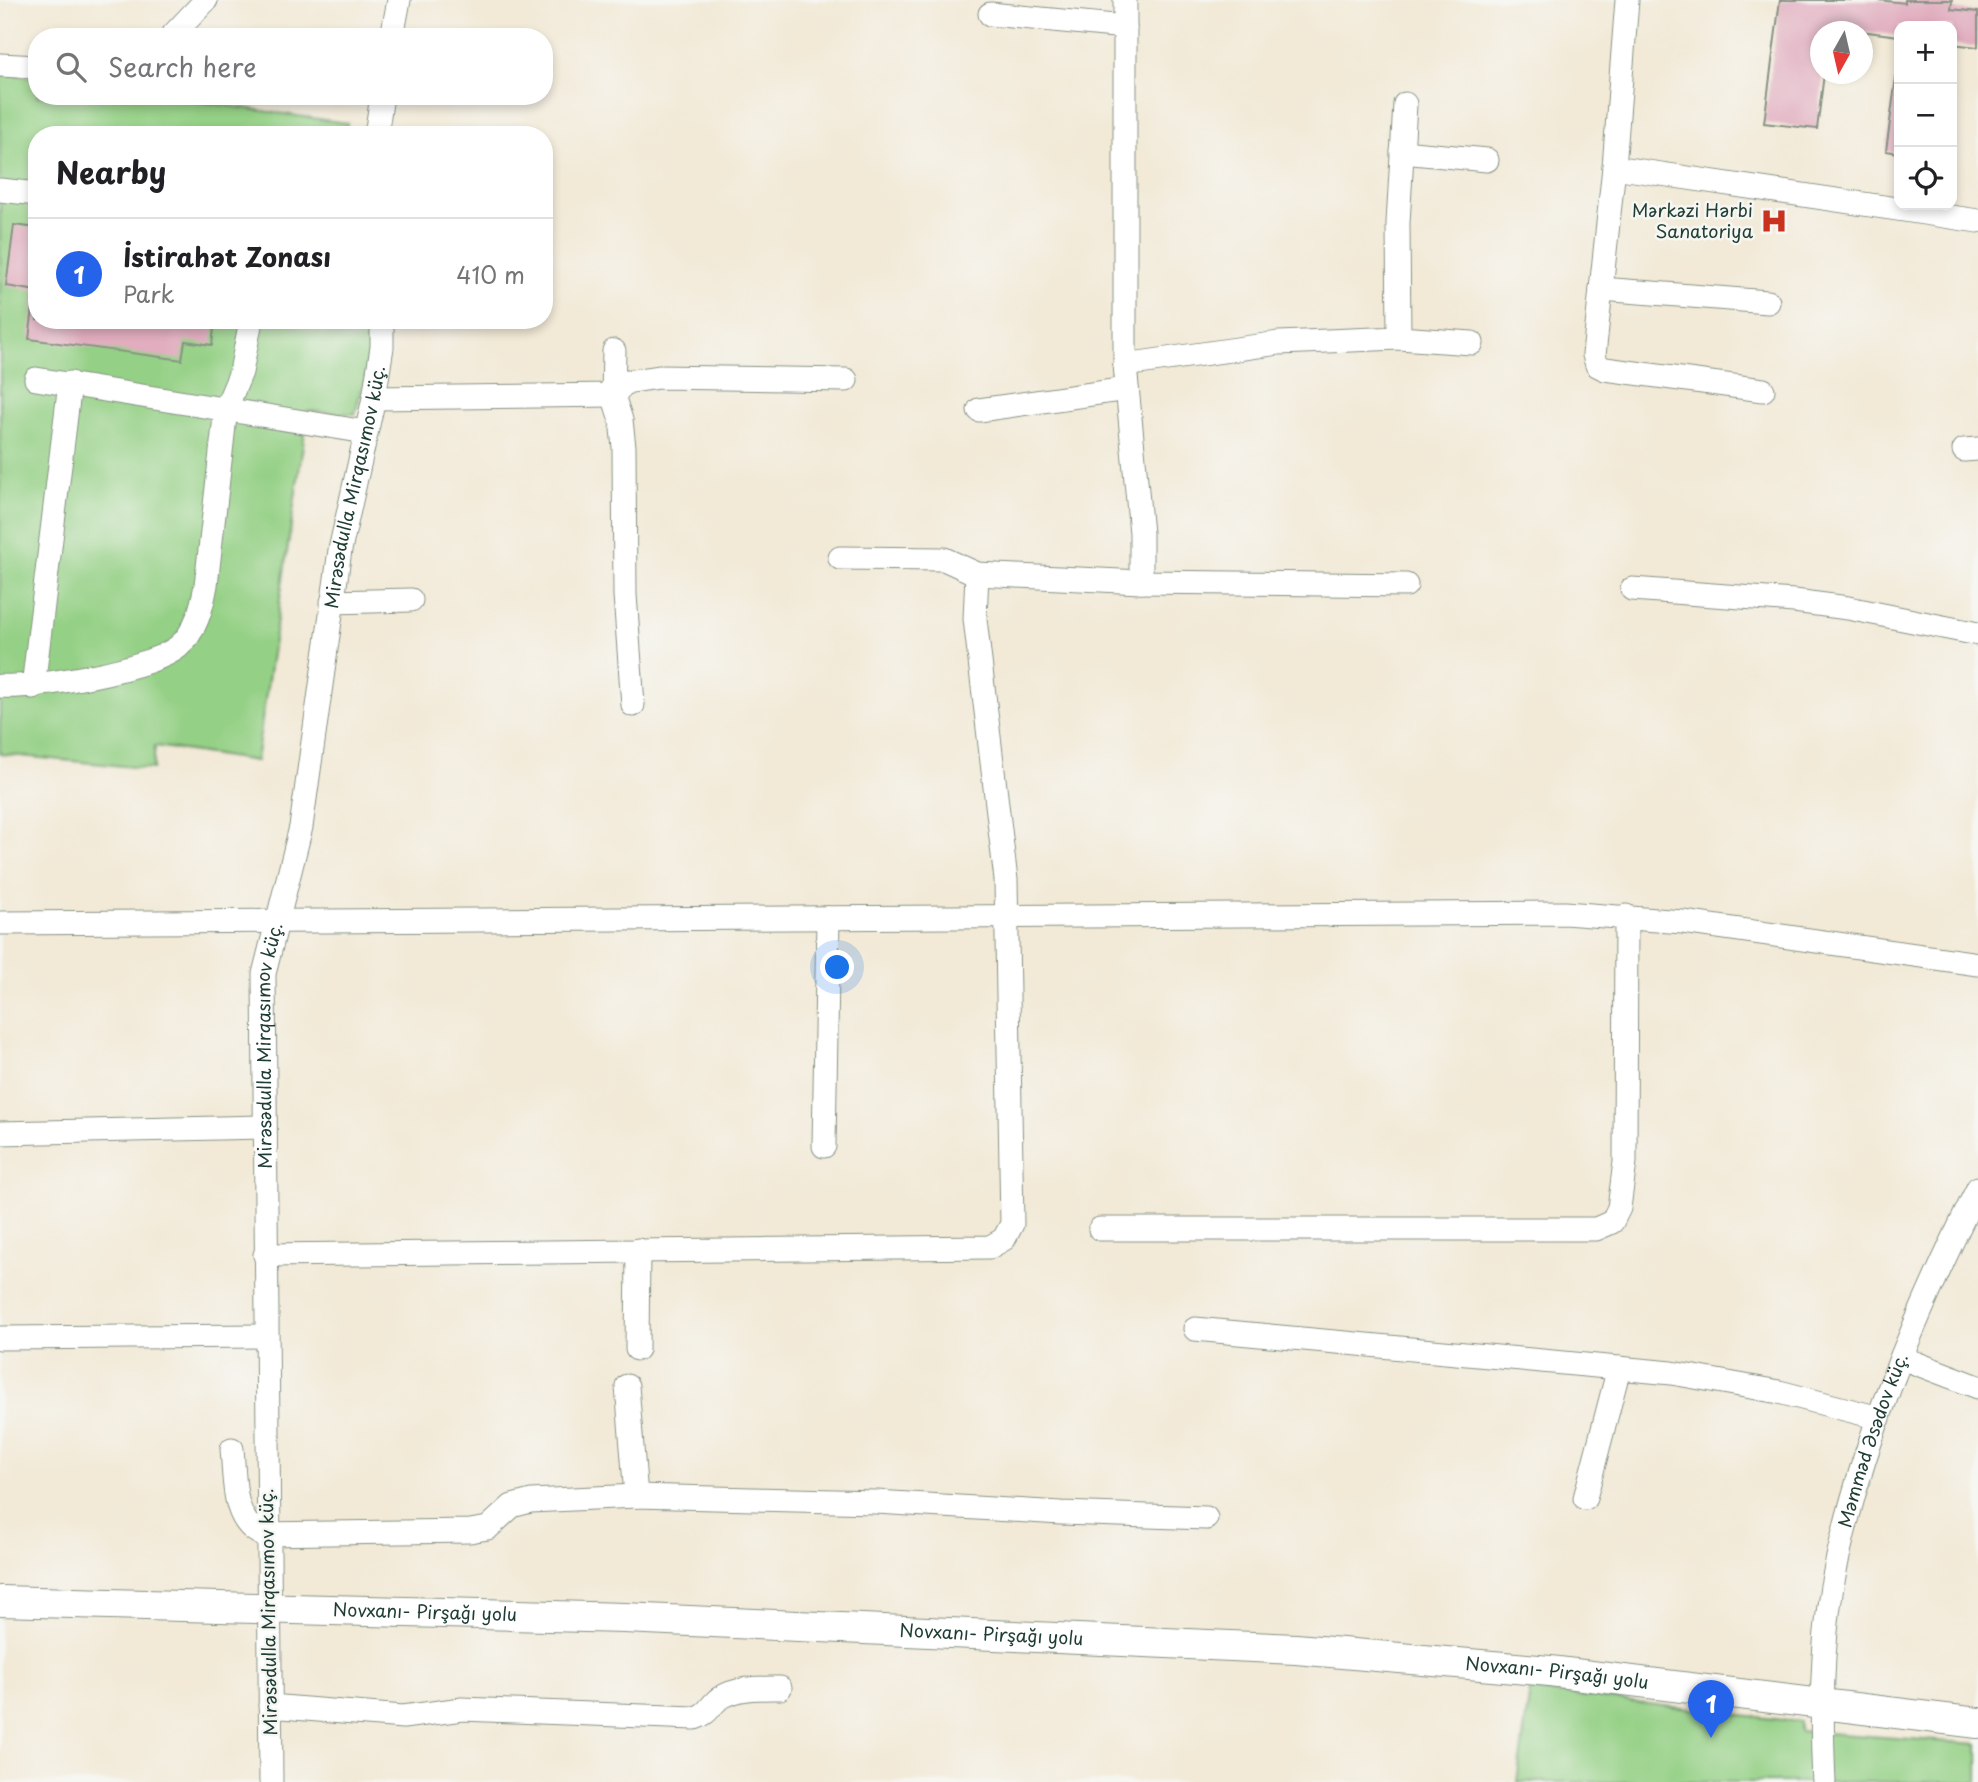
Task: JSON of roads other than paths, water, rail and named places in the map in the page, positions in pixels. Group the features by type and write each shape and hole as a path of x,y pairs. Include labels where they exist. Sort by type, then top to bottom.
{"main road":[{"name":"Novxanı- Pirşağı yolu","path":"0,1601 624,1618 1296,1648 1550,1671 1820,1706 1978,1723"}],"street":[{"path":"180,28 206,0"},
{"path":"394,28 399,0"},
{"path":"1125,0 1125,365 1141,533 1141,582"},
{"path":"1627,0 1614,167 1594,355 1597,365 1605,369 1763,390"},
{"path":"990,14 1125,27"},
{"path":"0,65 28,67"},
{"path":"1399,338 1398,223 1405,104"},
{"path":"377,126 381,105"},
{"path":"1402,152 1487,160"},
{"path":"1614,167 1978,220"},
{"path":"0,190 28,193"},
{"path":"1601,289 1768,302"},
{"path":"0,686 33,687 160,657 178,647 191,631 203,605 226,408 241,372 249,329"},
{"name":"Mirəsədulla Mirqasımov küç.","path":"271,1782 263,1127 264,974 301,827 340,550 374,398 382,329"},
{"path":"1125,365 1279,343 1399,338 1472,343"},
{"path":"614,351 612,395 621,420 624,447 625,595 633,705"},
{"path":"374,398 612,395 626,382 650,377 846,380"},
{"path":"36,379 366,432"},
{"path":"33,687 70,383"},
{"path":"979,410 1127,389"},
{"path":"839,558 944,559 977,574 1141,582 1406,585"},
{"path":"265,1255 990,1247 1004,1239 1012,1224 1007,916 1000,825 975,619 977,574"},
{"path":"1632,589 1807,603 1978,635"},
{"path":"332,602 411,600"},
{"path":"0,923 1564,913 1626,916 1978,964"},
{"path":"1100,1228 1596,1229 1612,1222 1619,1208 1626,1137 1626,916"},
{"path":"824,1146 828,918"},
{"path":"0,1133 263,1127"},
{"name":"Məmməd Əsədov küç.","path":"1824,1782 1820,1706 1826,1634 1837,1561 1853,1497 1902,1357 1936,1276 1978,1188"},
{"path":"637,1349 638,1250"},
{"path":"1195,1329 1619,1368 1718,1380 1879,1418"},
{"path":"0,1338 266,1336"},
{"path":"1902,1357 1978,1387"},
{"path":"1585,1498 1619,1368"},
{"path":"627,1386 636,1496"},
{"path":"232,1449 237,1504 254,1531 268,1534 470,1531 488,1528 512,1506 531,1500 636,1496 876,1502 1061,1513 1206,1517"},
{"path":"270,1706 402,1717 462,1709 695,1718 706,1715 717,1700 737,1689 780,1688"}],"place":[{"name":"Mərkəzi Hərbi Sanatoriya","path":"1774,221"},
{"name":"İstirahət Zonası","path":"1711,1738"}]}
